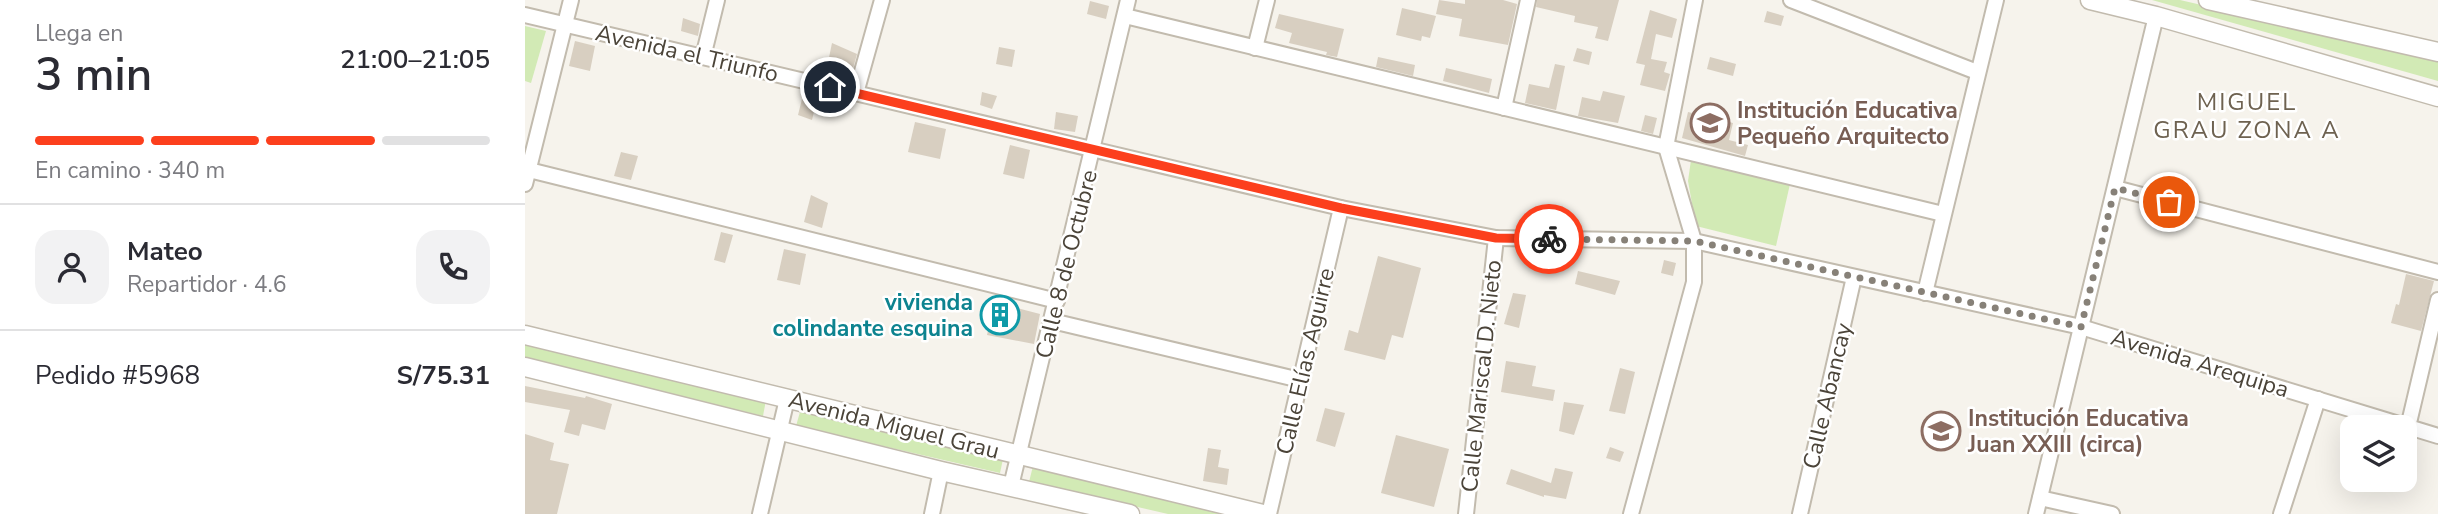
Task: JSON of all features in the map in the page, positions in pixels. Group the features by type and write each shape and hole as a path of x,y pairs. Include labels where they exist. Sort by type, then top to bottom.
{"street":[{"path":"572,0 527,177 1057,301"},
{"path":"702,57 717,0"},
{"path":"856,93 881,0"},
{"path":"1255,48 1267,0"},
{"path":"1504,108 1528,0"},
{"path":"1631,514 1694,282 1694,241 1666,147 1695,0"},
{"path":"1791,0 1977,72"},
{"path":"1925,293 1996,0"},
{"path":"2090,0 2156,16 2438,97"},
{"path":"2208,0 2438,52"},
{"path":"1123,5 1255,48 1943,214"},
{"name":"Calle 8 de Octubre","path":"1011,486 1094,149 1123,5"},
{"name":"Avenida el Triunfo","path":"525,15 1094,149"},
{"path":"2036,514 2156,16"},
{"name":"Avenida Arequipa","path":"1094,149 1341,208 1496,238 1694,241 2081,327 2369,415"},
{"path":"2115,188 2438,272"},
{"name":"Calle Elías Aguirre","path":"1269,514 1341,208"},
{"name":"Calle Mariscal D. Nieto","path":"1466,514 1496,238"},
{"name":"Calle Abancay","path":"1800,514 1854,277"},
{"path":"2411,415 2438,300"},
{"path":"1052,321 1300,380"},
{"name":"Avenida Miguel Grau","path":"525,335 1263,514"},
{"name":"Avenida Miguel Grau","path":"525,367 780,432 1130,514"},
{"path":"760,514 787,399"},
{"path":"2281,514 2318,399"},
{"name":"Avenida Arequipa","path":"2417,430 2438,436"},
{"path":"932,514 941,471"},
{"path":"2040,498 2112,514"}],"green space":[{"path":"2152,0 2180,0 2438,60 2438,81"},
{"path":"525,26 546,31 531,83 525,81"},
{"path":"1691,160 1790,184 1776,246 1696,226 1688,181"},
{"path":"525,340 766,400 763,416 525,360"},
{"path":"800,412 1003,459 1000,473 796,426"},
{"path":"1033,466 1239,514 1168,514 1029,482"}],"building":[{"path":"1439,0 1465,4 1465,0 1503,0 1517,4 1508,45 1459,36 1462,19 1436,14"},
{"path":"1537,0 1619,0 1608,41 1595,38 1598,27 1574,22 1575,16 1536,7"},
{"path":"1090,1 1109,6 1106,19 1087,14"},
{"path":"1402,8 1436,16 1430,38 1422,36 1421,41 1396,35"},
{"path":"1650,10 1677,19 1672,38 1656,34 1651,59 1667,62 1664,72 1670,74 1665,91 1640,85 1645,65 1636,63"},
{"path":"1767,11 1784,16 1781,26 1764,22"},
{"path":"1279,14 1344,29 1337,57 1289,43 1292,33 1275,28"},
{"path":"683,18 700,24 698,36 681,31"},
{"path":"575,41 595,46 590,71 569,66"},
{"path":"832,43 857,54 851,76 826,72"},
{"path":"999,47 1015,50 1012,67 996,64"},
{"path":"1577,48 1592,52 1589,65 1573,61"},
{"path":"1378,57 1415,65 1413,76 1376,67"},
{"path":"1710,57 1736,64 1733,76 1707,69"},
{"path":"1555,64 1565,66 1556,110 1525,103 1529,84 1549,88"},
{"path":"1446,68 1492,79 1489,93 1443,81"},
{"path":"804,91 818,95 812,120 798,115"},
{"path":"1603,91 1625,96 1618,123 1578,116 1582,97 1600,101"},
{"path":"982,92 997,96 992,109 980,105"},
{"path":"1056,112 1078,116 1075,132 1054,129"},
{"path":"1688,112 1733,123 1729,140 1748,145 1745,156 1682,138"},
{"path":"1645,115 1657,118 1653,134 1641,131"},
{"path":"915,122 946,129 940,159 908,152"},
{"path":"1010,145 1030,150 1024,179 1003,174"},
{"path":"621,152 638,156 631,180 614,176"},
{"path":"811,195 828,203 822,228 804,222"},
{"path":"721,232 733,235 725,263 714,260"},
{"path":"784,249 806,254 800,285 777,280"},
{"path":"1378,256 1421,268 1403,338 1392,335 1385,360 1344,350 1349,330 1358,333"},
{"path":"1664,260 1676,263 1673,276 1661,273"},
{"path":"1578,271 1620,281 1615,295 1575,284"},
{"path":"2406,274 2434,281 2421,331 2391,323 2396,304 2399,305"},
{"path":"1513,293 1526,295 1519,328 1504,324"},
{"path":"994,302 1040,314 1034,344 987,335"},
{"path":"1506,361 1536,366 1532,386 1555,390 1553,401 1501,392"},
{"path":"1620,368 1635,372 1625,414 1609,411"},
{"path":"525,386 585,398 586,396 612,404 605,430 582,424 579,436 564,432 570,410 525,402"},
{"path":"1564,402 1584,405 1574,435 1559,431"},
{"path":"1325,408 1345,413 1335,447 1316,441"},
{"path":"525,434 554,443 550,460 569,464 557,514 525,514"},
{"path":"1396,435 1449,449 1434,507 1381,493"},
{"path":"1610,447 1624,452 1620,462 1606,458"},
{"path":"1208,448 1221,450 1218,467 1229,469 1227,485 1203,481"},
{"path":"1555,468 1573,472 1566,499 1544,497 1506,484 1511,469 1551,483"}],"way so far":[{"path":"1549,239 1694,241 2081,327 2115,188 2169,202"}],"place":[{"name":"Institución Educativa Pequeño Arquitecto","path":"1710,123"},
{"name":"vivienda colindante esquina","path":"1000,315"},
{"name":"Institución Educativa Juan XXIII (circa)","path":"1941,431"}],"district":[{"name":"MIGUEL GRAU ZONA A","path":"2247,116"}],"route":[{"path":"830,87 1341,208 1496,238 1549,239"}]}
